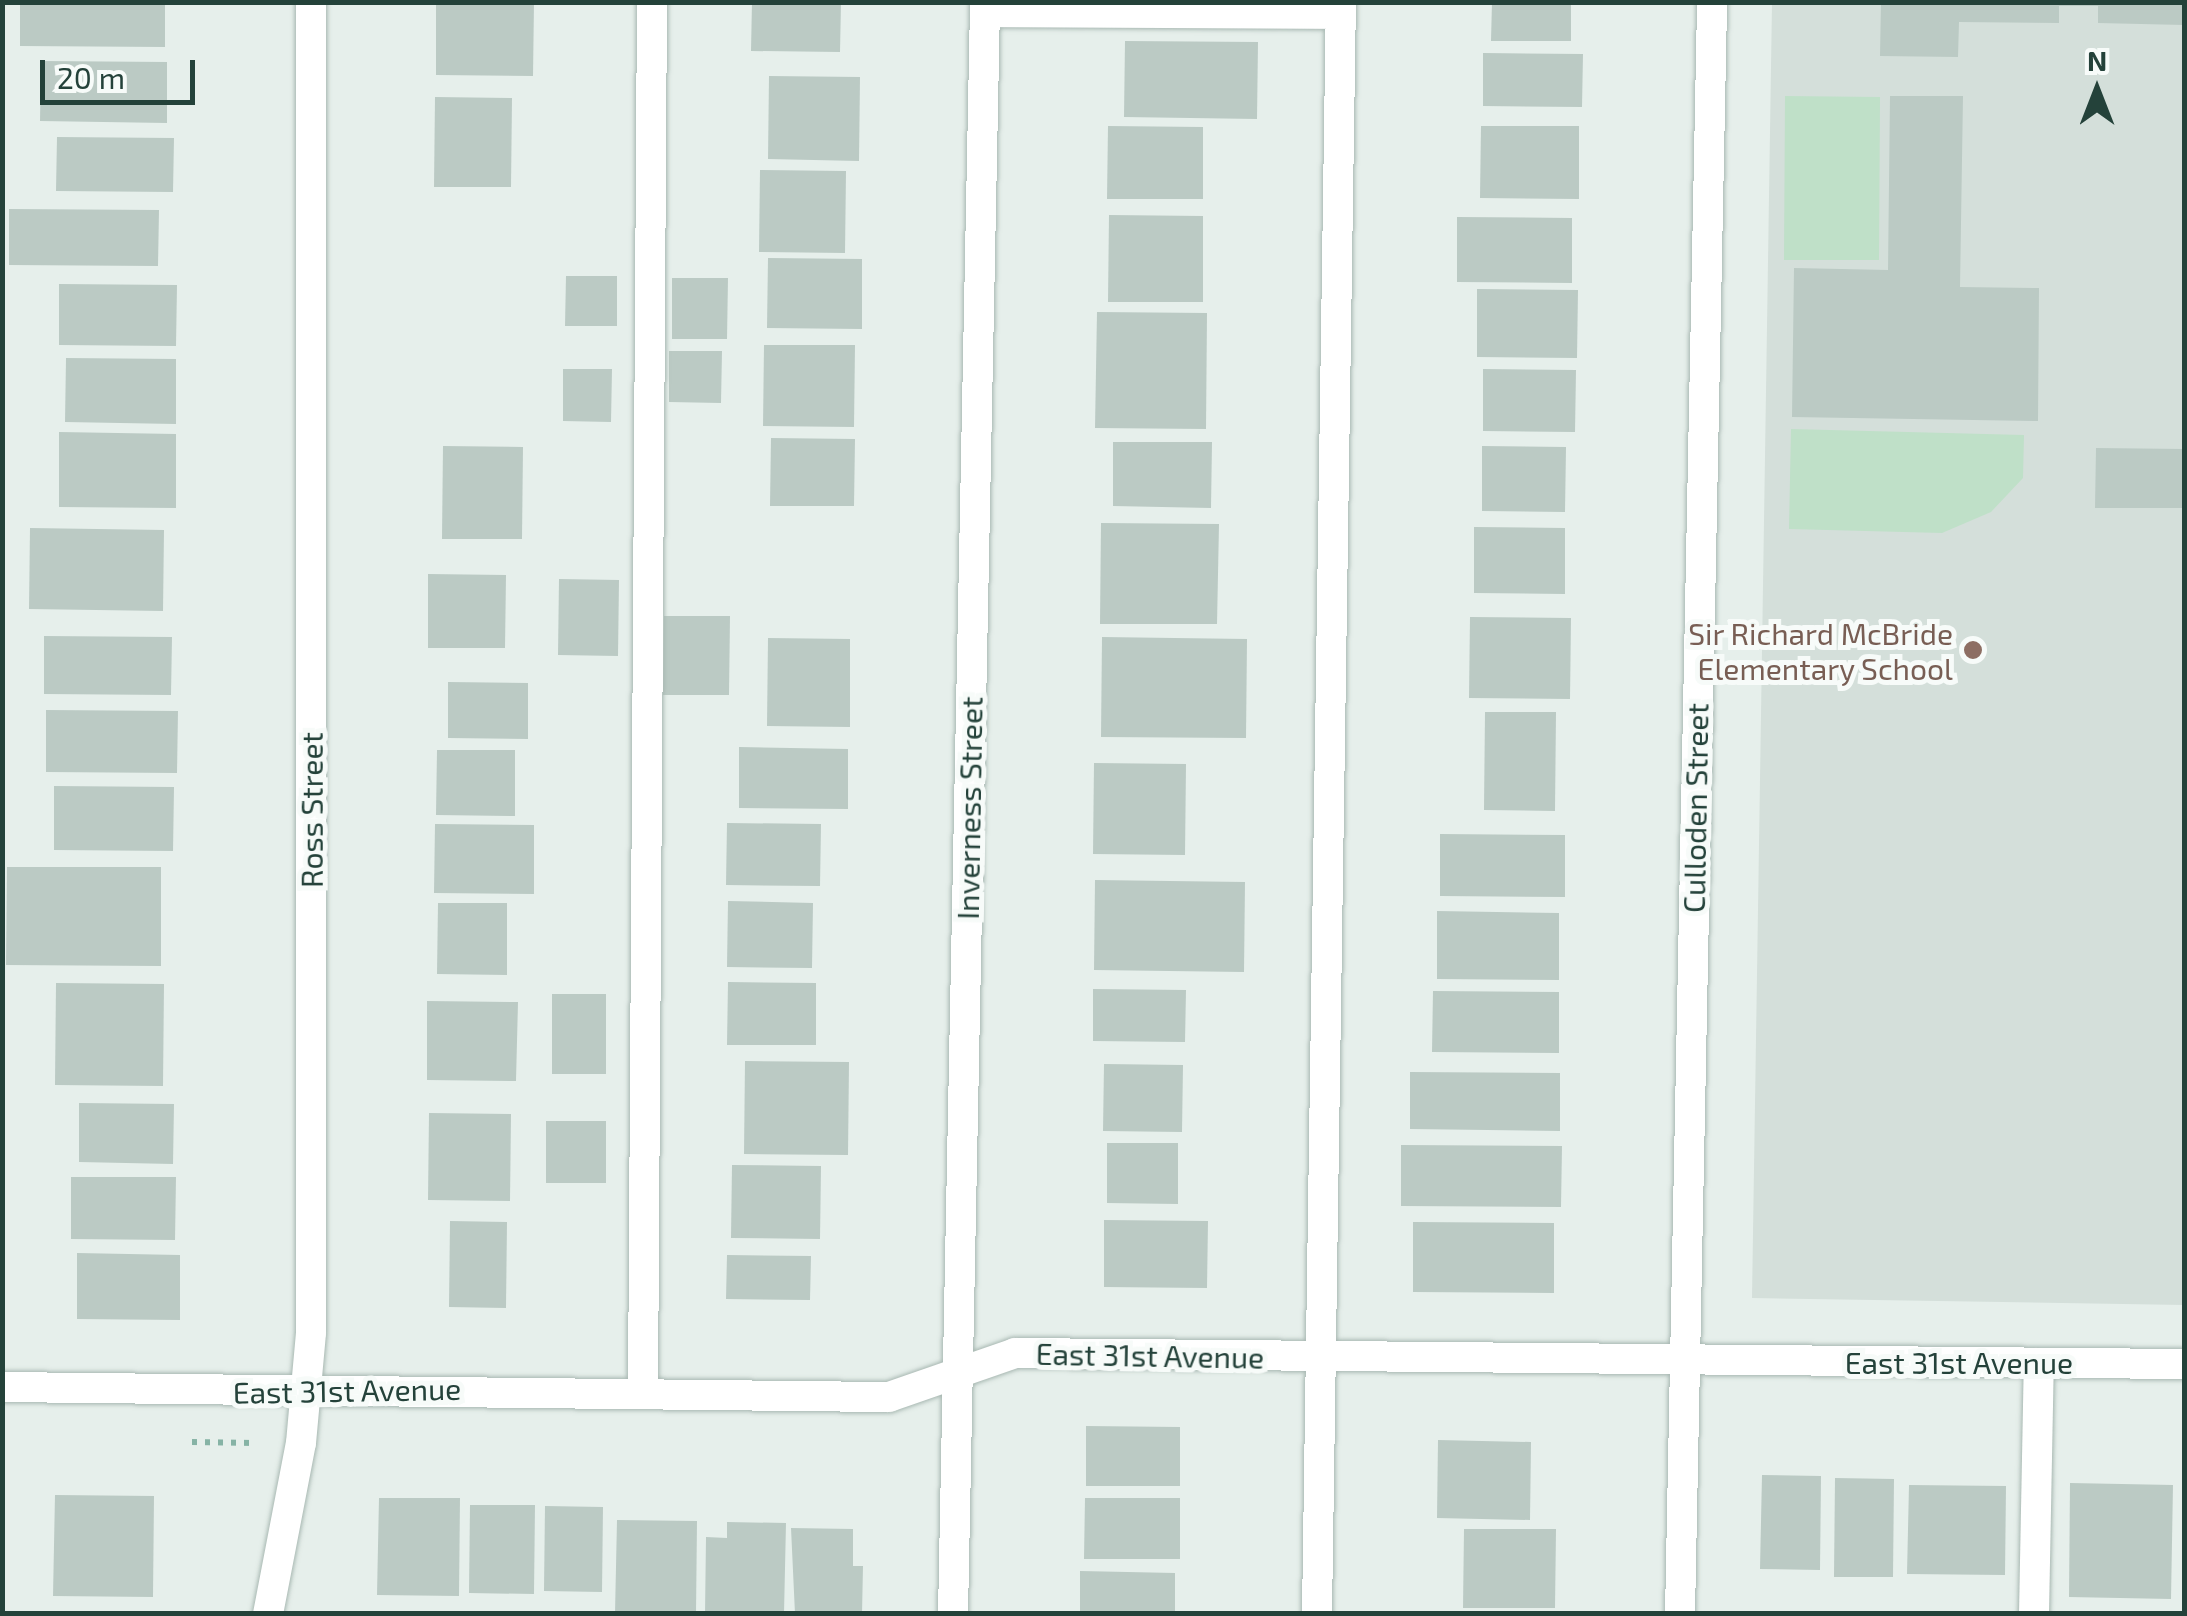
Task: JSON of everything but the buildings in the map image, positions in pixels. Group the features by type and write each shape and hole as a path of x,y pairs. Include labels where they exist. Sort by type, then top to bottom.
{"street":[{"name":"Ross Street","path":"268,1614 308,1390 311,2"},
{"path":"643,1392 652,2"},
{"name":"Culloden Street","path":"1680,1614 1712,2"},
{"path":"985,7 1341,8 1317,1614"},
{"name":"Inverness Street","path":"953,1614 985,7"},
{"name":"East 31st Avenue","path":"2,1387 888,1397 1015,1352 2184,1364"},
{"path":"2034,1614 2039,1363"}],"path":[{"path":"192,1442 255,1443"}],"shaded area":[{"name":"Sir Richard McBride Elementary School","path":"1772,3 2184,3 2184,1305 1752,1298"}],"green space":[{"path":"1785,96 1880,97 1879,260 1784,260"},
{"path":"1791,429 2024,435 2023,478 1991,512 1942,533 1789,529"}],"place":[{"name":"Sir Richard McBride Elementary School","path":"1973,650"}]}
